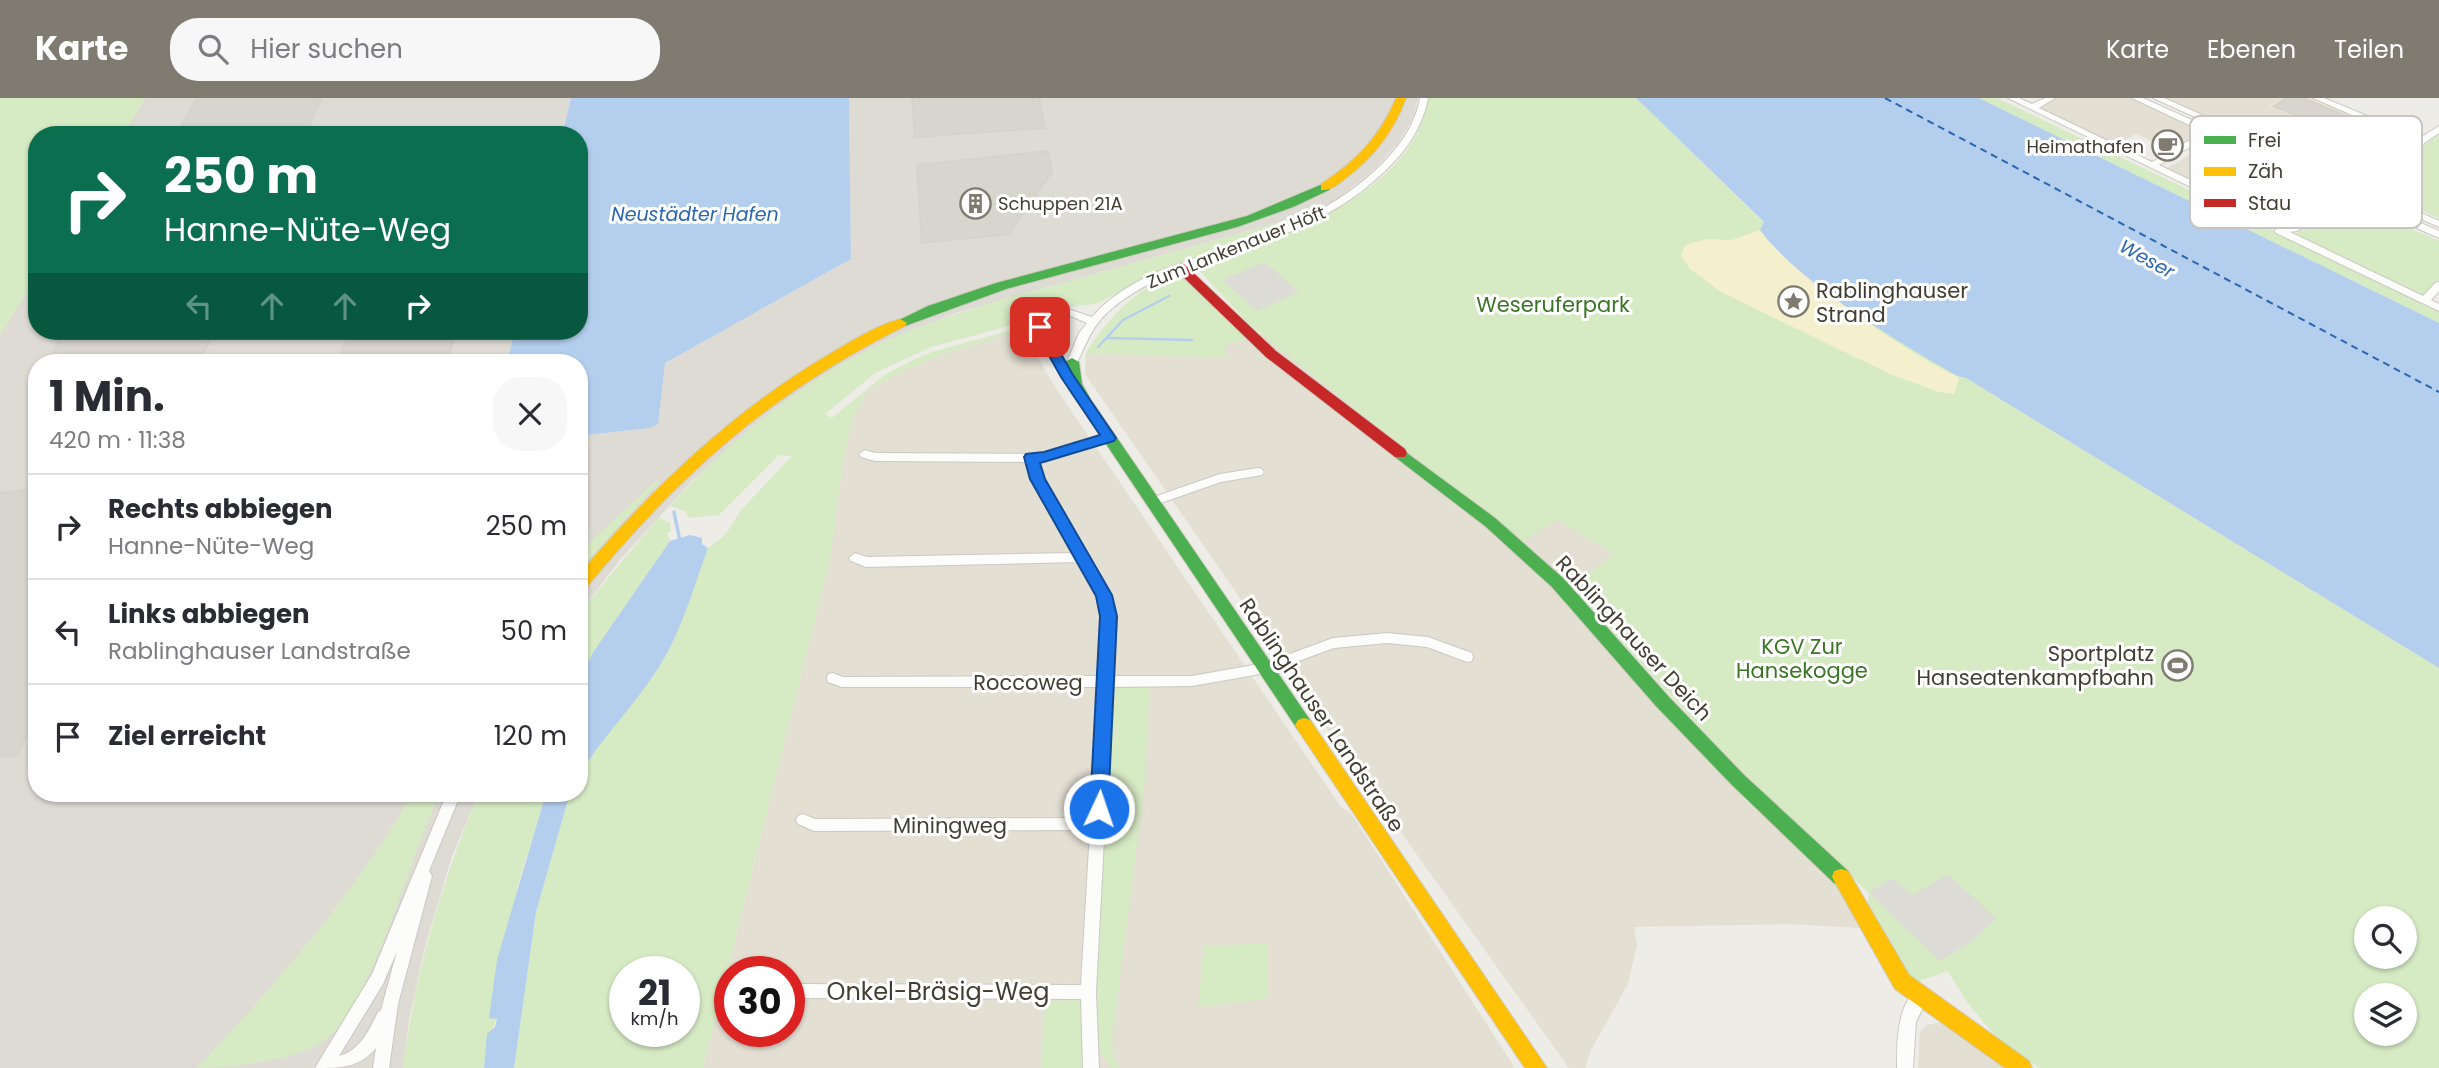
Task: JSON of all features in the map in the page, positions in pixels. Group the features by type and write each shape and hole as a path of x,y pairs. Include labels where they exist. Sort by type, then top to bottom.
{"street":[{"path":"588,574 649,503 693,461 772,397 855,342 943,306 1286,206 1316,193 1362,161 1388,129 1401,98"},
{"name":"Zum Lankenauer Höft","path":"1072,362 1077,346 1094,322 1126,295 1180,267 1289,229 1356,192 1401,149 1413,130 1424,98"},
{"path":"2001,98 2190,189"},
{"path":"2012,98 2190,183"},
{"path":"2032,108 2051,98"},
{"path":"2136,98 2190,123"},
{"path":"2157,98 2195,116"},
{"path":"2317,98 2360,116"},
{"path":"2422,141 2439,129"},
{"path":"2152,165 2190,143"},
{"path":"2422,217 2439,224"},
{"path":"2422,226 2439,235"},
{"path":"2272,228 2439,308"},
{"name":"Rablinghauser Deich","path":"1180,267 1271,354 1490,522 1558,583 1662,701 1738,780 1845,880 1895,973 1920,997 2022,1068"},
{"path":"2424,301 2439,285"},
{"path":"1040,325 1044,318 1069,312 1094,322"},
{"name":"Rablinghauser Landstraße","path":"1040,325 1044,338 1109,438 1537,1068"},
{"name":"Rablinghauser Landstraße","path":"1072,362 1075,384"},
{"path":"864,454 875,457 1045,458 1109,438"},
{"path":"1032,457 1038,479 1104,595 1109,616 1088,992 1091,1068"},
{"path":"1152,502 1220,478 1258,472"},
{"path":"855,558 866,562 1082,557"},
{"name":"Roccoweg","path":"832,678 842,682 1192,681 1266,668 1333,643 1387,634 1428,642 1467,657"},
{"path":"324,1068 378,979 410,894 428,859 450,802"},
{"name":"Miningweg","path":"803,820 814,825 1098,824"},
{"path":"381,1068 390,1004 428,859"},
{"name":"Onkel-Bräsig-Weg","path":"805,990 1088,992"},
{"path":"1905,1068 1905,1027 1909,1011 1920,997"},
{"path":"324,1068 353,1066 375,1035 390,1004"}],"shaded area":[{"path":"145,98 571,98 564,126 128,126"},
{"path":"849,98 1418,98 1413,118 1399,142 1376,168 1337,199 1312,213 956,313 883,342 835,369 761,421 693,480 620,560 588,601 588,435 650,428 665,363 851,259"},
{"path":"2056,98 2130,98 2190,124 2190,140 2172,151 2136,134 2117,145 2042,109 2043,105"},
{"path":"2166,98 2282,98 2270,106 2293,116 2206,116"},
{"path":"2282,98 2312,98 2355,116 2292,116 2269,106"},
{"path":"2190,155 2190,181 2166,169"},
{"path":"2289,228 2306,228 2299,233"},
{"path":"1265,262 1299,292 1257,311 1222,280"},
{"path":"28,290 28,340 513,340 509,354 28,354 28,802 475,802 452,856 425,947 409,1020 403,1068 0,1068 0,335"},
{"path":"1022,330 1055,387 1341,807 1351,813 1515,1068 703,1068 714,1024 714,1047 805,1047 805,956 731,956 830,559 844,455 853,418 866,391 945,353"},
{"path":"1262,334 1497,521 1557,520 1614,554 1572,587 1648,696 1746,801 1832,876 1860,928 1789,924 1634,927 1637,945 1628,984 1591,1050 1585,1068 1569,1068 1313,709 1280,656 1085,374 1086,353 1228,358 1223,346"},
{"path":"1948,874 1996,918 1971,942 1940,961 1869,893 1891,878 1913,895"},
{"path":"1942,1022 2008,1068 1918,1068 1920,1032 1926,1025"}],"green space":[{"path":"0,98 145,98 128,126 28,126 28,290 0,335"},
{"path":"1428,98 1636,98 1764,223 1957,376 1966,378 2439,668 2439,1068 2040,1068 2001,1043 1967,1002 1948,971 1913,983 1868,905 1869,893 1730,760 1571,587 1614,554 1557,520 1522,542 1249,324 1196,267 1263,243 1337,209 1370,187 1398,162 1418,132"},
{"path":"1979,98 1997,98 2190,191 2190,201"},
{"path":"2439,135 2439,219 2422,211 2422,147"},
{"path":"1312,213 1270,232 1176,265 1095,304 1050,309 1027,321 931,347 875,373 825,414 832,418 883,376 932,352 1018,328 1020,331 946,353 901,372 866,391 853,418 844,455 830,559 731,956 714,956 714,1024 703,1068 514,1068 536,912 567,802 588,802 588,761 666,654 708,548 726,534 741,510 792,456 779,455 719,515 689,518 685,511 670,506 717,458 797,393 854,357 928,324 974,308"},
{"path":"2245,228 2268,228 2439,310 2439,323"},
{"path":"2305,228 2410,228 2439,241 2439,280 2422,297 2295,235"},
{"path":"1186,275 1249,338 1224,346 1228,358 1086,353 1104,327 1128,302 1155,284"},
{"path":"657,480 659,482 588,560 588,544"},
{"path":"659,517 670,523 671,531 667,533 670,541 588,662 588,602"},
{"path":"1122,685 1150,685 1144,791 1112,1040 1115,1061 1121,1068 1113,1068 1102,1055 1096,1041 1093,1010 1112,692"},
{"path":"407,802 436,802 374,964 340,1024 322,1042 296,1054 244,1065 197,1068 257,1003 313,936"},
{"path":"476,802 543,802 518,885 490,1018 497,1018 486,1044 484,1068 403,1068 423,962 453,860"},
{"path":"1268,943 1268,999 1198,1007 1204,946"},
{"path":"1079,1000 1083,1007 1082,1068 1041,1068 1045,1001"}],"sand":[{"name":"Rablinghauser Strand","path":"1760,230 1775,248 1823,290 1912,352 1959,377 1954,394 1939,392 1890,374 1721,292 1690,269 1681,255 1685,245 1707,239 1732,240"}],"water":[{"name":"Neustädter Hafen","path":"571,98 849,98 851,259 665,363 658,424 650,428 588,435 588,354 509,354 513,340 588,340 588,126 564,126"},
{"name":"Weser","path":"1636,98 1979,98 2190,201 2190,228 2245,228 2439,323 2439,668 1852,310 1800,271 1778,250 1760,230 1764,222"},
{"path":"690,535 702,538 702,544 708,548 684,615 647,685 588,762 588,662 670,541"},
{"path":"543,802 567,802 536,912 514,1068 484,1068 487,1034 495,1027 497,1019 489,1018 497,960"}],"building":[{"path":"197,98 322,98 309,126 181,126"},
{"path":"912,98 1039,98 1045,128 915,137"},
{"path":"2286,98 2304,98 2347,116 2296,116 2273,106"},
{"name":"Schuppen 21A","path":"1048,151 1052,172 1009,234 922,243 917,165"},
{"path":"60,340 210,340 203,354 52,354"},
{"path":"346,340 453,340 449,354 340,354"},
{"path":"28,489 28,733 18,755 0,757 0,493"}],"waterway":[{"path":"1098,347 1123,320 1169,296"},
{"path":"1107,338 1192,340"},
{"path":"674,512 680,541"}],"ferry route":[{"path":"1885,98 2439,392"}],"traffic: fast":[{"path":"900,323 1001,286 1232,225 1270,212 1325,187"},
{"path":"1072,362 1075,384 1085,402 1304,725"},
{"path":"1400,453 1490,522 1558,583 1662,701 1738,780 1841,877"}],"traffic: slow":[{"path":"1325,187 1361,160 1371,149 1388,126 1401,98"},
{"path":"588,574 648,506 724,435 808,373 900,323"},
{"path":"1304,725 1537,1068"},
{"path":"1841,877 1902,982 2022,1068"}],"traffic: jam":[{"path":"1180,267 1271,354 1400,453"}],"place":[{"name":"Heimathafen","path":"2167,146"},
{"name":"Schuppen 21A","path":"975,203"},
{"name":"Rablinghauser Strand","path":"1793,302"},
{"name":"Sportplatz Hanseatenkampfbahn","path":"2177,665"}],"route":[{"path":"1040,327 1039,330 1068,377 1109,438 1045,458 1032,457 1038,479 1104,595 1109,616 1099,809"}],"park label":[{"name":"Weseruferpark","path":"1553,304"},
{"name":"KGV Zur Hansekogge","path":"1802,658"}]}
